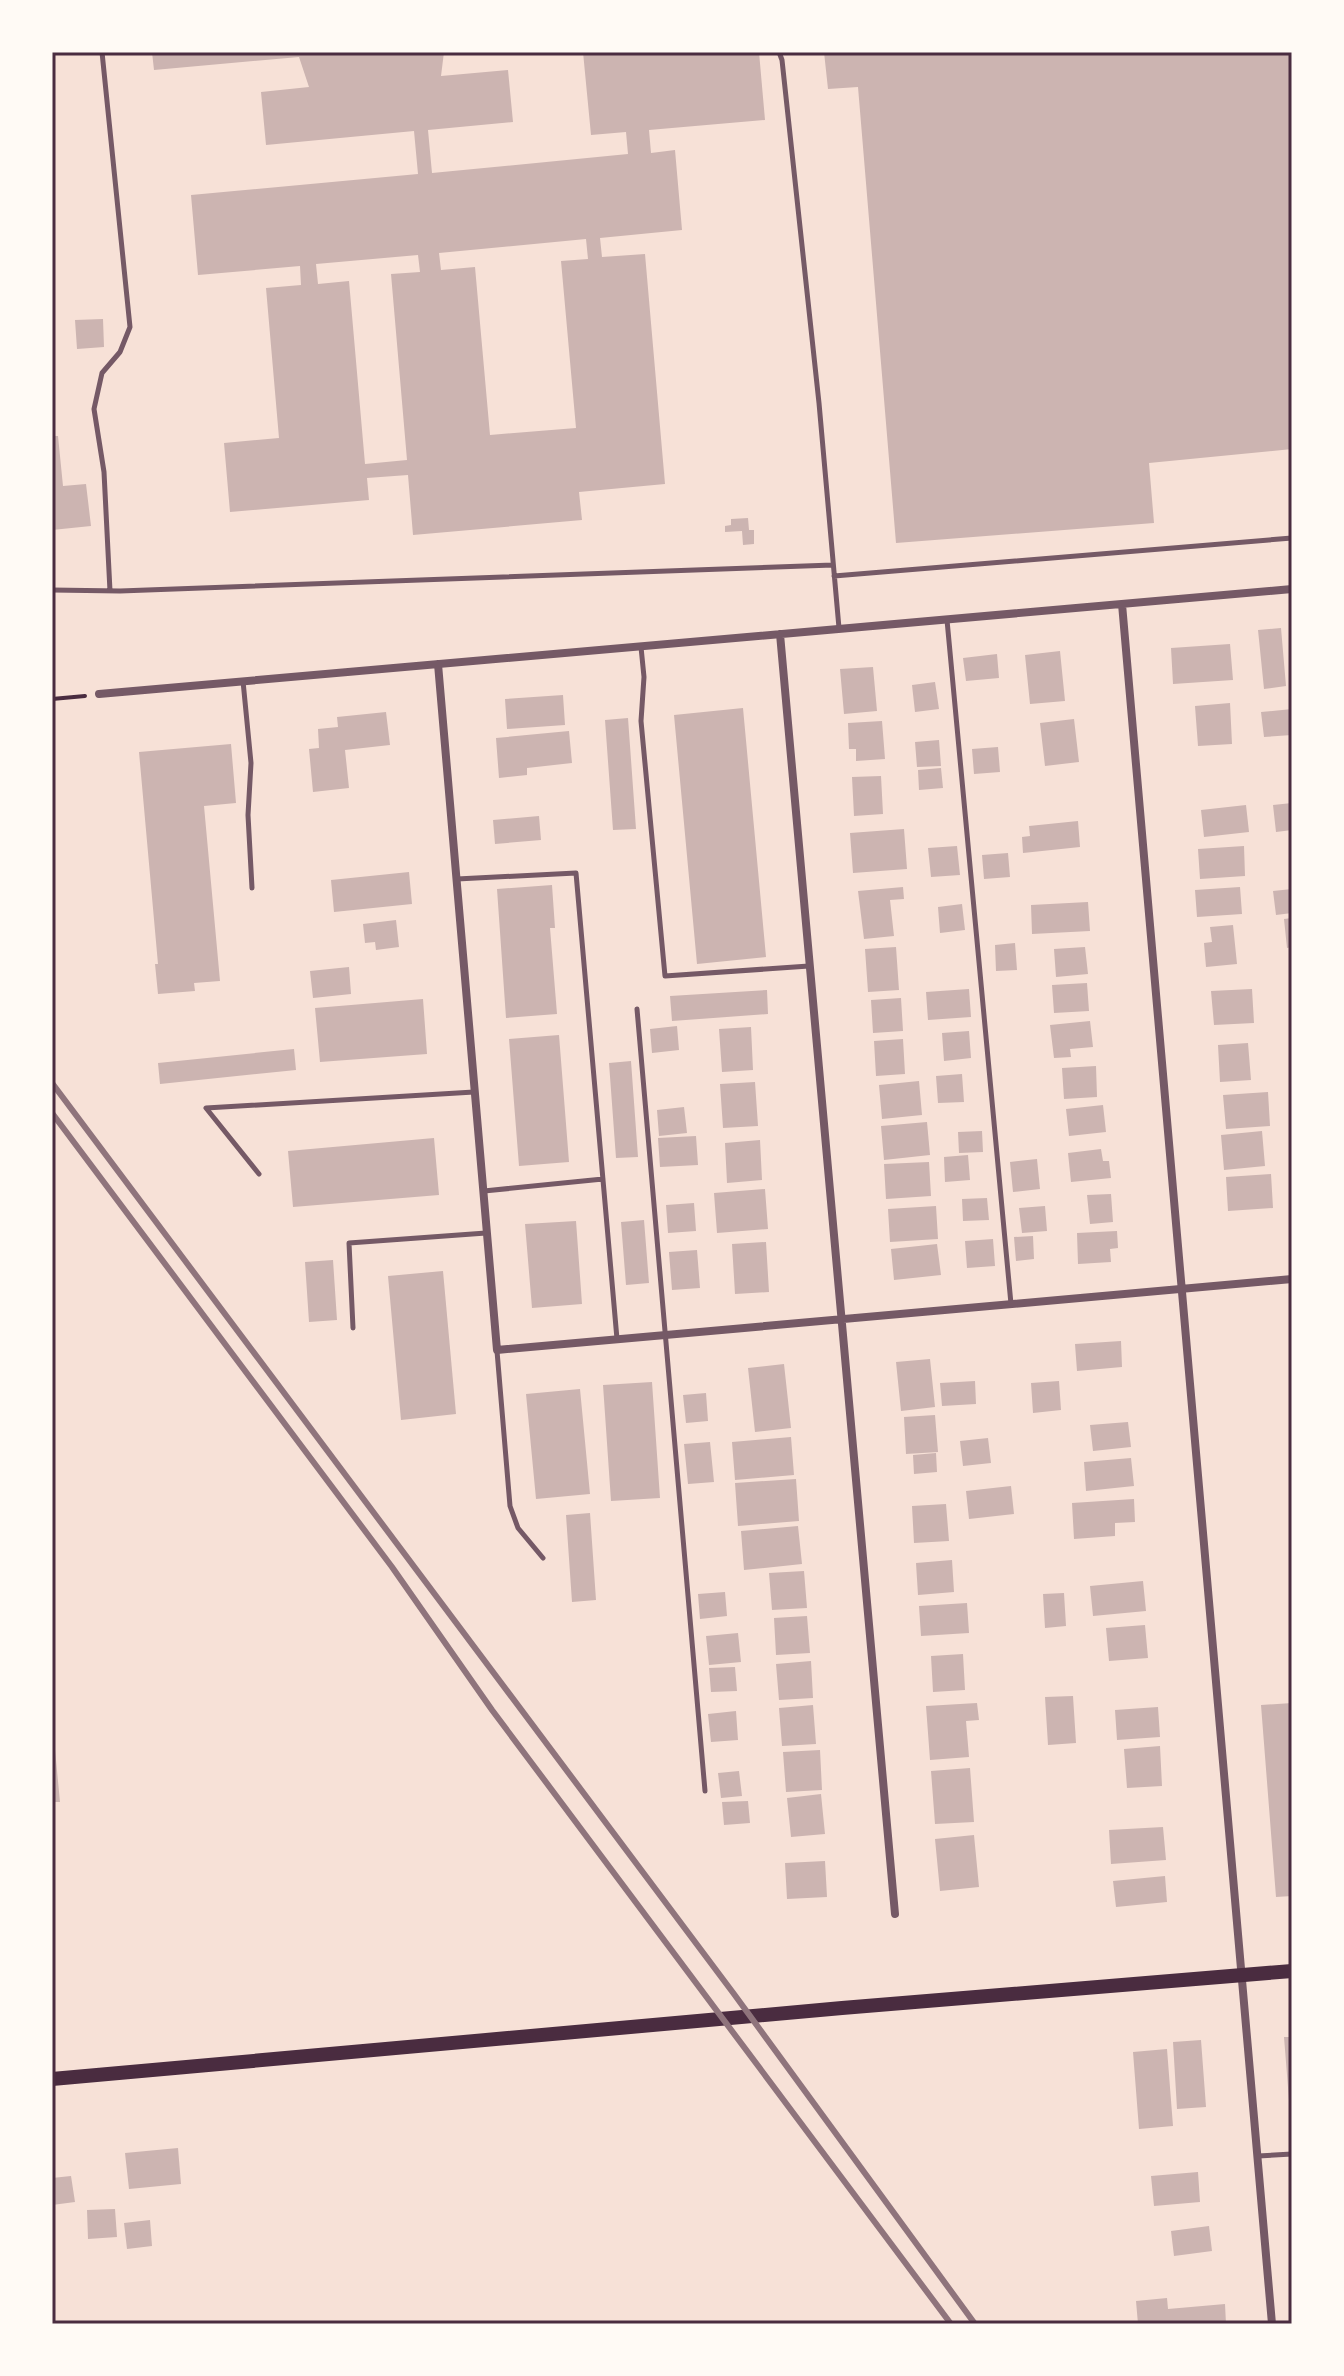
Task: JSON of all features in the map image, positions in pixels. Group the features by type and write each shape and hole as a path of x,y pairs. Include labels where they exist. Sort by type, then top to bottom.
{"main road":[{"path":"52,2079 1292,1971"}],"street":[{"path":"99,694 1292,589"},
{"path":"1122,604 1272,2324"},
{"path":"780,634 895,1914"},
{"path":"438,664 497,1350 1292,1279"}],"lane":[{"path":"102,52 130,327 120,352 102,373 94,409 104,472 110,591"},
{"path":"779,52 819,403 839,629"},
{"path":"834,576 1292,538"},
{"path":"52,590 110,591 833,565"},
{"path":"947,620 1011,1304"},
{"path":"641,647 644,677 641,721 665,976 810,965"},
{"path":"243,681 251,763 248,815 252,888"},
{"path":"457,879 576,873 617,1339"},
{"path":"637,1009 705,1791"},
{"path":"259,1174 206,1108 475,1092"},
{"path":"484,1191 603,1179"},
{"path":"353,1328 349,1243 487,1233"},
{"path":"497,1350 510,1506 518,1528 543,1558"},
{"path":"1257,2157 1292,2154"}],"path":[{"path":"52,699 99,694"}],"building":[{"path":"152,52 444,52 441,76 508,70 513,122 428,130 432,173 628,154 626,132 591,135 583,52 759,52 765,120 649,130 651,153 675,150 682,230 600,238 602,257 645,254 665,484 579,492 582,520 413,535 408,475 367,478 369,500 230,512 224,443 279,438 266,288 301,285 300,266 198,275 191,195 418,174 414,131 266,145 261,92 309,87 299,57 154,70","holes":["586,239 588,259 561,261 576,428 490,435 475,267 441,270 439,253","418,255 420,272 391,274 407,460 365,464 349,281 318,284 316,264"]},
{"path":"824,52 1292,52 1292,449 1149,463 1154,523 896,543 858,87 828,89"},
{"path":"103,319 104,347 77,349 75,320"},
{"path":"52,436 58,436 63,486 86,484 91,526 52,530"},
{"path":"748,518 749,530 754,530 754,544 743,545 742,531 725,532 725,526 731,525 731,519"},
{"path":"1281,628 1286,686 1264,689 1258,630"},
{"path":"1230,644 1233,680 1173,684 1171,648"},
{"path":"1060,651 1065,701 1030,704 1025,655"},
{"path":"997,654 999,678 966,681 963,658"},
{"path":"873,667 877,711 844,714 840,669"},
{"path":"935,682 939,709 915,712 912,685"},
{"path":"563,695 565,725 507,729 505,699"},
{"path":"1230,703 1232,744 1198,746 1195,706"},
{"path":"743,708 766,957 697,964 674,715"},
{"path":"1292,709 1292,735 1264,737 1261,712"},
{"path":"386,712 390,745 345,750 349,788 313,792 309,749 319,748 318,729 338,727 337,717"},
{"path":"628,718 636,829 613,830 605,720"},
{"path":"1074,719 1079,762 1045,766 1040,723"},
{"path":"882,721 885,759 856,761 856,749 849,749 848,723"},
{"path":"569,731 572,763 527,768 527,775 499,778 496,738"},
{"path":"939,740 941,766 917,767 915,742"},
{"path":"231,744 236,803 204,806 220,981 194,983 195,991 158,994 139,752"},
{"path":"998,747 1000,772 974,774 972,749"},
{"path":"941,768 943,788 919,790 918,770"},
{"path":"881,776 883,814 854,816 852,777"},
{"path":"1292,803 1292,830 1276,832 1273,805"},
{"path":"1246,805 1249,832 1204,837 1201,810"},
{"path":"539,816 541,840 495,844 493,820"},
{"path":"1078,821 1080,847 1023,853 1022,837 1030,836 1029,826"},
{"path":"904,829 907,869 853,873 850,833"},
{"path":"957,846 960,875 931,877 928,848"},
{"path":"1244,846 1245,876 1200,879 1198,849"},
{"path":"1008,853 1010,877 984,879 982,855"},
{"path":"409,872 412,904 334,912 331,880"},
{"path":"552,885 555,928 550,928 557,1014 506,1018 497,889"},
{"path":"903,887 904,899 890,900 894,936 864,939 858,891"},
{"path":"1240,887 1242,914 1197,917 1195,890"},
{"path":"1292,889 1292,913 1276,915 1273,891"},
{"path":"1088,902 1090,931 1032,934 1031,905"},
{"path":"962,904 965,930 940,933 938,907"},
{"path":"1292,918 1292,947 1287,948 1284,919"},
{"path":"396,920 399,947 376,950 375,942 365,943 363,924"},
{"path":"1233,925 1237,964 1206,967 1204,943 1212,942 1210,927"},
{"path":"1015,943 1017,970 996,971 995,945"},
{"path":"896,947 899,990 868,992 865,949"},
{"path":"1085,947 1088,974 1056,977 1054,949"},
{"path":"349,967 351,994 313,998 310,971"},
{"path":"1087,983 1089,1011 1054,1013 1052,985"},
{"path":"969,989 971,1017 928,1020 926,992"},
{"path":"1252,989 1254,1023 1214,1025 1211,991"},
{"path":"767,990 768,1014 672,1021 670,996"},
{"path":"901,998 903,1031 873,1033 871,1000"},
{"path":"423,999 427,1054 320,1062 315,1008"},
{"path":"1090,1021 1093,1047 1070,1049 1071,1057 1054,1058 1050,1025"},
{"path":"677,1026 679,1050 652,1053 650,1029"},
{"path":"751,1027 753,1070 722,1072 719,1029"},
{"path":"969,1031 971,1058 944,1061 942,1033"},
{"path":"559,1035 569,1162 519,1166 509,1039"},
{"path":"903,1039 905,1074 876,1076 874,1041"},
{"path":"1248,1043 1251,1080 1220,1082 1218,1045"},
{"path":"294,1049 296,1070 160,1084 158,1063"},
{"path":"631,1061 638,1157 616,1158 609,1063"},
{"path":"1096,1066 1097,1097 1064,1099 1062,1068"},
{"path":"962,1074 964,1102 938,1103 936,1076"},
{"path":"919,1081 922,1115 882,1119 879,1085"},
{"path":"755,1082 758,1126 723,1128 720,1084"},
{"path":"1268,1092 1270,1126 1226,1129 1223,1095"},
{"path":"1103,1105 1106,1132 1069,1136 1066,1109"},
{"path":"684,1107 687,1133 659,1136 657,1110"},
{"path":"927,1122 930,1155 884,1160 881,1126"},
{"path":"982,1131 983,1152 959,1153 958,1132"},
{"path":"1262,1131 1265,1166 1224,1170 1221,1135"},
{"path":"696,1136 698,1165 660,1167 658,1138"},
{"path":"434,1138 439,1195 293,1207 288,1151"},
{"path":"760,1140 762,1180 727,1183 725,1143"},
{"path":"1101,1149 1103,1161 1109,1161 1111,1178 1071,1182 1068,1153"},
{"path":"968,1155 970,1180 945,1182 944,1157"},
{"path":"1037,1159 1040,1189 1013,1192 1010,1162"},
{"path":"929,1162 931,1196 886,1199 884,1164"},
{"path":"1271,1174 1273,1208 1228,1211 1226,1177"},
{"path":"765,1189 768,1229 717,1233 714,1193"},
{"path":"1111,1194 1113,1222 1090,1224 1087,1195"},
{"path":"987,1198 989,1220 963,1221 962,1199"},
{"path":"694,1203 696,1231 668,1233 666,1205"},
{"path":"936,1206 938,1239 890,1242 888,1209"},
{"path":"1045,1206 1047,1231 1022,1233 1019,1208"},
{"path":"644,1220 649,1283 626,1285 621,1222"},
{"path":"576,1221 582,1304 532,1308 525,1224"},
{"path":"1117,1231 1118,1248 1110,1249 1111,1262 1078,1264 1077,1233"},
{"path":"1033,1236 1034,1259 1016,1261 1014,1237"},
{"path":"993,1239 995,1266 967,1268 965,1241"},
{"path":"766,1242 769,1292 735,1294 732,1244"},
{"path":"937,1244 941,1275 894,1280 891,1249"},
{"path":"697,1250 700,1288 672,1290 669,1252"},
{"path":"333,1260 337,1320 309,1322 305,1262"},
{"path":"443,1271 456,1414 401,1420 388,1276"},
{"path":"1121,1341 1122,1367 1077,1371 1075,1344"},
{"path":"930,1359 935,1407 901,1411 896,1362"},
{"path":"784,1364 791,1428 755,1432 748,1368"},
{"path":"975,1381 976,1404 942,1406 940,1383"},
{"path":"1059,1381 1061,1410 1033,1413 1031,1383"},
{"path":"652,1382 660,1498 611,1501 603,1385"},
{"path":"580,1389 590,1494 536,1499 526,1394"},
{"path":"706,1393 708,1421 686,1423 683,1395"},
{"path":"935,1415 938,1452 906,1454 904,1417"},
{"path":"1128,1422 1131,1447 1093,1451 1090,1425"},
{"path":"791,1437 794,1475 735,1480 732,1442"},
{"path":"988,1438 991,1463 963,1466 960,1441"},
{"path":"710,1442 714,1482 688,1484 684,1444"},
{"path":"936,1453 937,1472 914,1474 913,1455"},
{"path":"1131,1458 1134,1486 1086,1491 1084,1462"},
{"path":"796,1479 799,1521 738,1526 735,1483"},
{"path":"1011,1486 1014,1514 969,1519 966,1491"},
{"path":"1134,1499 1135,1522 1115,1523 1115,1536 1074,1539 1072,1503"},
{"path":"946,1504 949,1541 914,1543 912,1506"},
{"path":"590,1513 596,1600 572,1602 566,1515"},
{"path":"798,1526 802,1564 744,1570 741,1531"},
{"path":"952,1560 954,1592 918,1595 916,1563"},
{"path":"804,1571 807,1608 772,1610 769,1573"},
{"path":"1143,1581 1146,1611 1093,1616 1090,1586"},
{"path":"725,1592 727,1616 700,1619 698,1594"},
{"path":"1064,1593 1066,1626 1045,1628 1043,1594"},
{"path":"967,1603 969,1633 921,1636 919,1606"},
{"path":"807,1616 810,1653 776,1655 774,1618"},
{"path":"1145,1625 1148,1658 1109,1661 1106,1628"},
{"path":"738,1633 741,1662 709,1665 706,1636"},
{"path":"963,1654 965,1690 933,1692 931,1656"},
{"path":"811,1661 813,1698 779,1700 776,1664"},
{"path":"735,1667 737,1691 711,1692 709,1668"},
{"path":"1073,1696 1076,1743 1048,1745 1045,1697"},
{"path":"977,1703 979,1720 966,1721 969,1757 930,1760 926,1706"},
{"path":"1292,1703 1292,1896 1276,1897 1261,1705"},
{"path":"813,1705 816,1744 782,1746 779,1708"},
{"path":"1158,1707 1160,1737 1117,1740 1115,1710"},
{"path":"736,1711 738,1740 711,1742 708,1714"},
{"path":"54,1739 60,1802 52,1802"},
{"path":"1160,1746 1162,1786 1127,1788 1124,1749"},
{"path":"820,1750 822,1790 786,1792 783,1752"},
{"path":"970,1768 974,1822 935,1824 931,1771"},
{"path":"739,1771 742,1796 721,1798 718,1773"},
{"path":"821,1794 825,1834 791,1837 787,1798"},
{"path":"748,1801 750,1823 724,1825 722,1802"},
{"path":"1163,1827 1166,1860 1111,1864 1109,1830"},
{"path":"974,1835 979,1887 940,1891 935,1839"},
{"path":"825,1861 827,1897 787,1899 785,1863"},
{"path":"1165,1876 1167,1902 1116,1907 1113,1881"},
{"path":"1284,2037 1292,2037 1292,2100 1289,2100"},
{"path":"1201,2040 1206,2107 1177,2109 1173,2042"},
{"path":"1167,2049 1173,2126 1139,2129 1133,2052"},
{"path":"178,2148 181,2184 129,2189 125,2153"},
{"path":"1198,2172 1200,2202 1154,2206 1151,2176"},
{"path":"71,2176 75,2202 52,2205 52,2178"},
{"path":"115,2209 117,2237 88,2239 87,2210"},
{"path":"150,2220 152,2246 127,2249 124,2223"},
{"path":"1209,2226 1212,2251 1174,2256 1171,2231"},
{"path":"1167,2298 1168,2309 1225,2304 1226,2324 1138,2324 1136,2301"}],"railway":[{"path":"52,1083 734,1994 975,2324"},
{"path":"52,1113 392,1567 492,1710 951,2324"}]}
